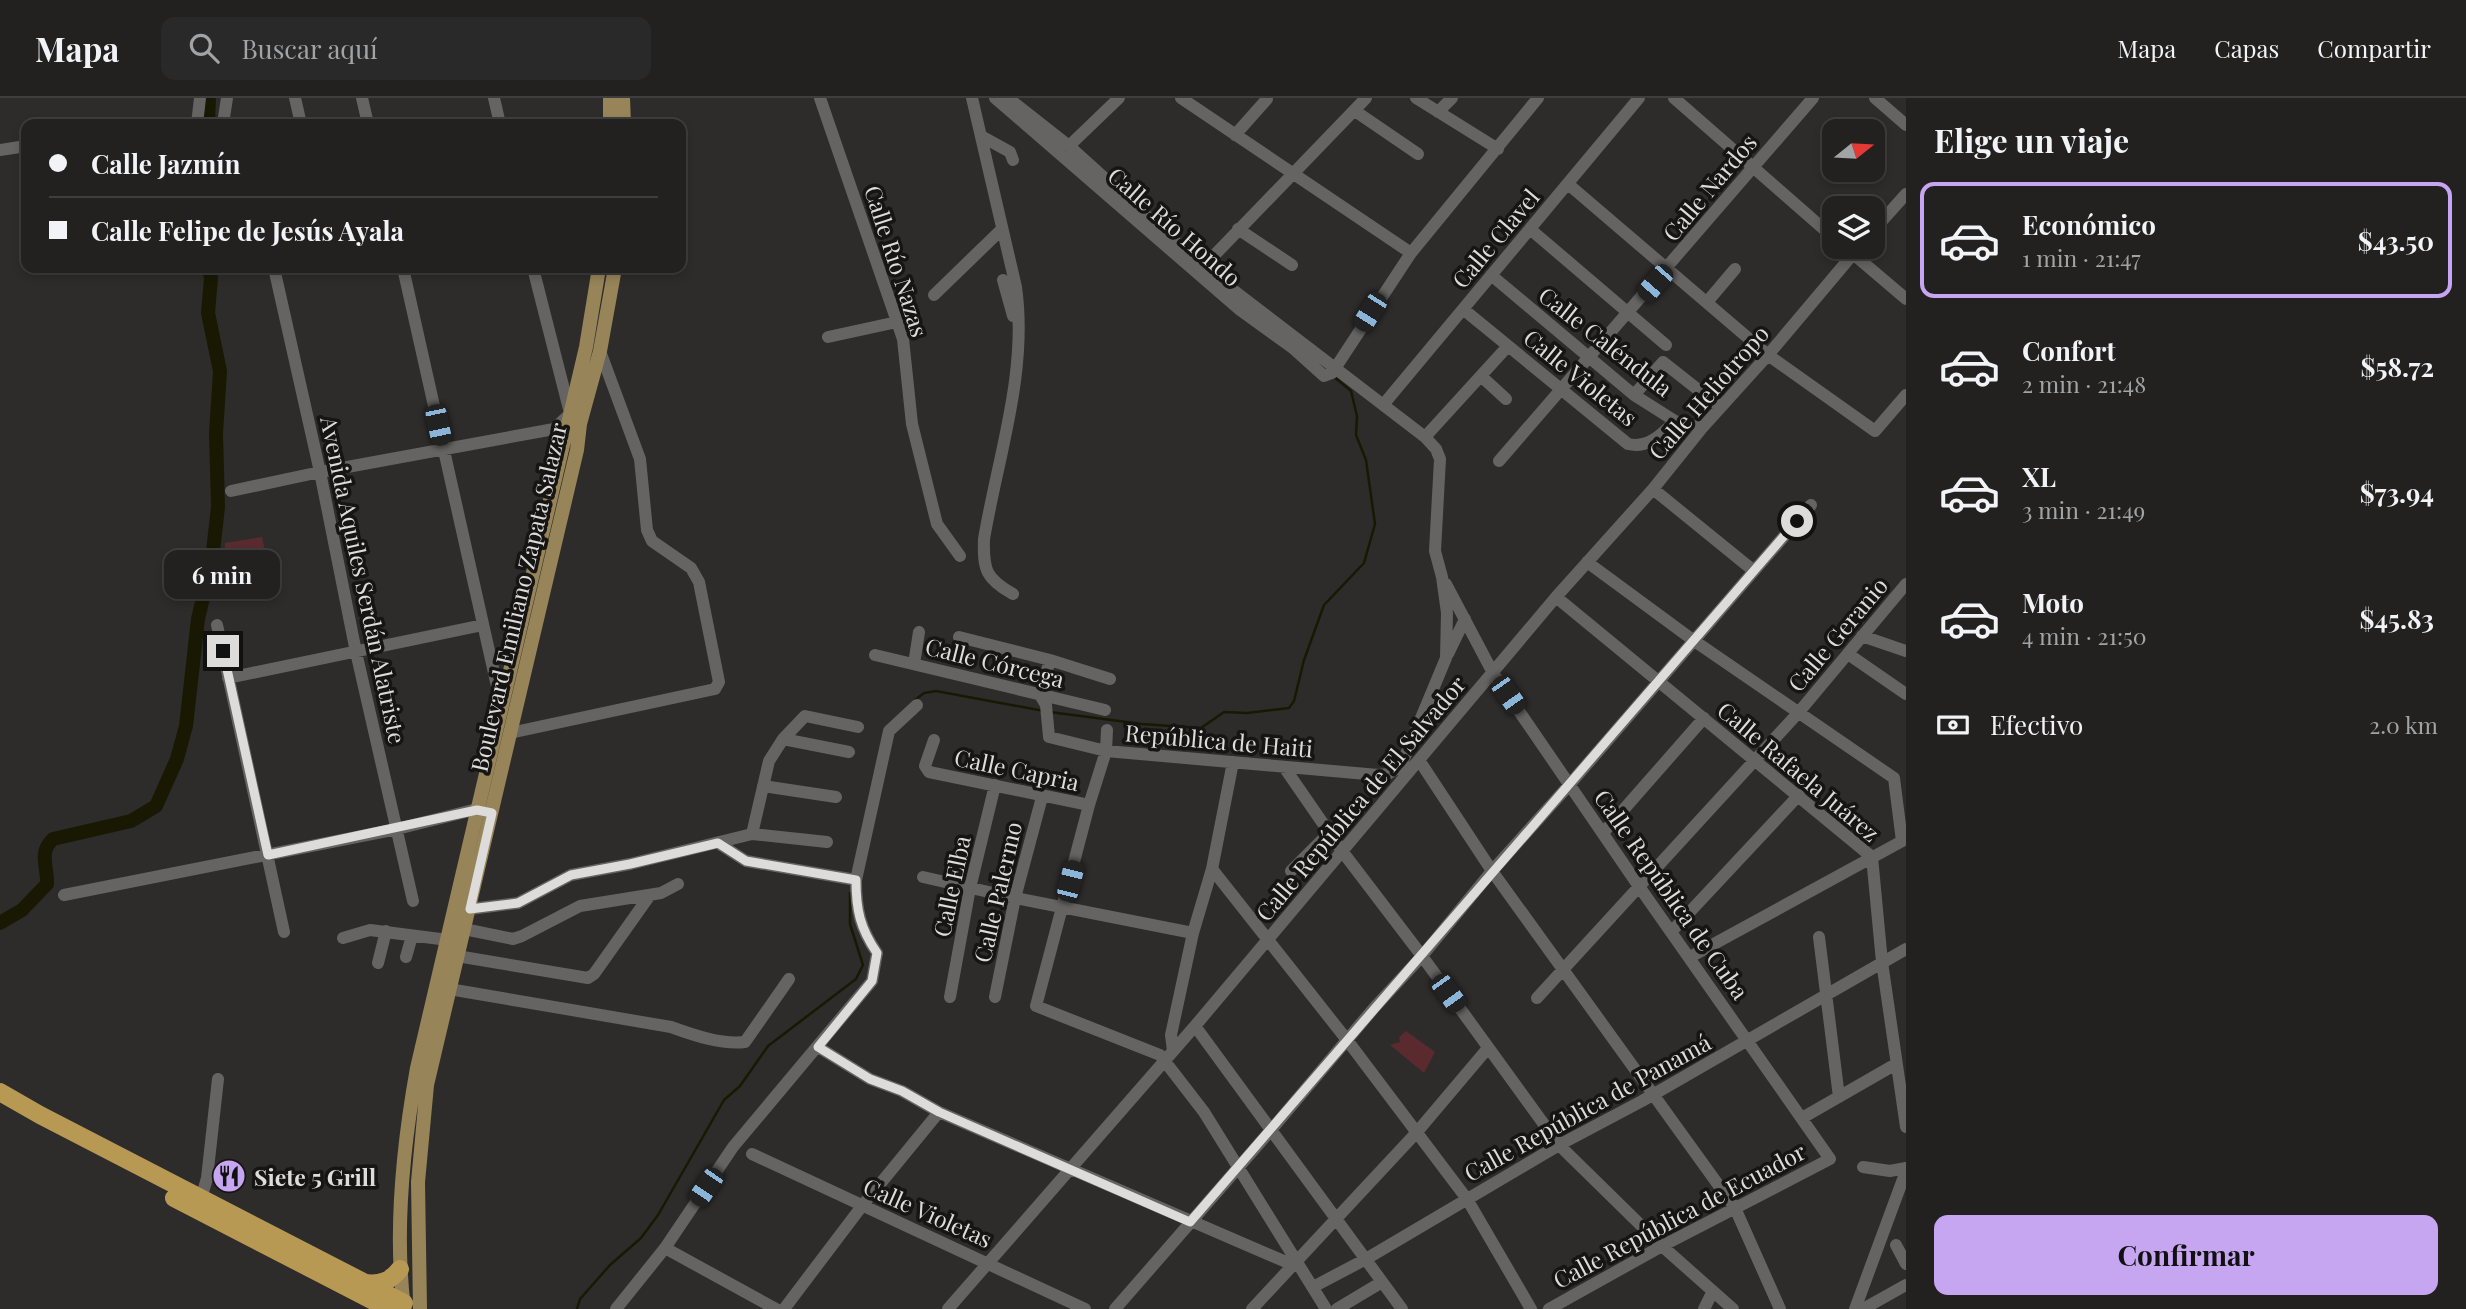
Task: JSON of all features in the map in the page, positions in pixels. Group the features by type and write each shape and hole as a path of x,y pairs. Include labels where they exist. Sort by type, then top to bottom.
{"highway":[{"path":"0,1093 365,1283 407,1308"},
{"path":"0,1105 75,1147 407,1308"},
{"path":"365,1283 386,1281 401,1265"}],"main road":[{"path":"610,98 610,119"},
{"path":"623,98 624,119"},
{"name":"Boulevard Emiliano Zapata Salazar","path":"407,1308 401,1265 404,1170 412,1094 501,704 576,408 598,273"},
{"name":"Boulevard Emiliano Zapata Salazar","path":"407,1308 419,1261 418,1182 426,1085 577,450 576,408 600,351 614,273"},
{"path":"401,1265 419,1261"}],"street":[{"path":"198,119 200,98"},
{"path":"224,119 227,98"},
{"path":"295,98 300,119"},
{"path":"362,98 367,119"},
{"path":"494,98 499,119"},
{"name":"Calle Río Nazas","path":"820,98 897,322 905,356 912,424 937,524 960,556"},
{"path":"972,98 1001,230 1020,334 1016,377 983,552 987,572 992,581 1013,594"},
{"name":"Calle Río Hondo","path":"995,98 1240,310 1294,349 1324,376 1331,373 1203,267 1069,146 1008,98"},
{"path":"1069,146 1119,98"},
{"path":"1181,98 1411,253"},
{"path":"1203,267 1366,98"},
{"path":"1416,98 1498,149"},
{"path":"1438,112 1452,98"},
{"path":"1446,658 1447,613 1435,551 1440,459 1436,449 1425,437 1383,405 1331,373 1411,253 1538,98"},
{"name":"Calle Clavel","path":"1383,405 1639,98"},
{"path":"1674,98 1822,228"},
{"name":"Calle Nardos","path":"1499,461 1813,98"},
{"path":"1875,98 1906,125"},
{"path":"1235,135 1267,99"},
{"path":"1355,111 1418,154"},
{"path":"981,135 1010,152 1013,160"},
{"path":"0,150 21,147"},
{"path":"1568,184 1768,355 1875,431 1906,395"},
{"path":"1885,217 1906,194"},
{"path":"1238,229 1292,265"},
{"path":"1530,229 1666,345"},
{"path":"934,295 1001,230"},
{"name":"Calle Heliotropo","path":"1587,562 1768,355 1844,259"},
{"path":"1863,259 1906,299"},
{"path":"1707,302 1735,269"},
{"name":"Avenida Aquiles Serdán Alatriste","path":"275,273 320,472 356,652 413,901"},
{"path":"404,273 501,704"},
{"path":"231,491 554,429 576,408 535,273"},
{"name":"Calle Caléndula","path":"1491,275 1634,395 1675,421 1702,428"},
{"path":"1003,280 1012,291 1013,329 1009,376"},
{"name":"Calle Violetas","path":"1463,309 1628,444 1635,446 1649,442 1675,421"},
{"path":"828,338 897,322"},
{"path":"1425,437 1508,346"},
{"path":"510,733 715,689 719,682 699,582 691,568 652,541 647,530 640,459 600,351"},
{"path":"1634,395 1663,362 1720,407"},
{"path":"1482,377 1506,399"},
{"path":"1653,489 1754,571"},
{"path":"1115,1309 1811,505"},
{"path":"1587,562 1693,640 1894,778 1904,840 1690,957"},
{"name":"Calle República de El Salvador","path":"948,1309 1195,1026 1396,785 1404,769 1419,760 1587,562"},
{"name":"Calle República de Cuba","path":"1442,577 1493,673 1830,1158"},
{"name":"Calle Geranio","path":"1537,998 1799,712 1906,584"},
{"name":"Calle Rafaela Juárez","path":"1556,597 1872,856 1882,962 1906,1127"},
{"path":"1388,774 1404,769 1446,658 1465,619"},
{"path":"217,625 284,932"},
{"path":"228,678 483,625"},
{"path":"914,664 919,632"},
{"path":"1862,636 1906,650"},
{"path":"959,637 1050,660 1110,679"},
{"path":"1848,654 1906,694"},
{"name":"Calle Córcega","path":"875,655 1043,700 1105,710"},
{"path":"1043,700 1050,660"},
{"name":"República de Haiti","path":"1043,700 1049,737 1106,751 1388,774"},
{"path":"617,1309 665,1248 733,1147 872,981 877,953 864,934 856,905 856,880 889,731 917,705"},
{"path":"752,834 769,761 783,739 805,716 859,727"},
{"path":"1603,834 1704,718"},
{"path":"1107,730 1106,751 1036,1006 1160,1055 1169,1056"},
{"path":"783,739 849,752"},
{"name":"Calle Capria","path":"934,740 925,766 929,772 1089,805"},
{"path":"1419,760 1492,871 1735,1208 1780,1309"},
{"path":"1233,762 1212,869 1193,933 1169,1056 1326,1309"},
{"path":"1284,767 1342,851 1559,1145 1662,1246 1733,1309"},
{"path":"1388,774 1396,778 1396,785"},
{"name":"Calle Elba","path":"950,997 970,888 995,785"},
{"path":"763,786 836,797"},
{"path":"1672,932 1799,795"},
{"name":"Calle Palermo","path":"995,997 1015,898 1042,797"},
{"path":"64,895 397,829 477,810 492,813"},
{"path":"1291,871 1329,833"},
{"path":"470,909 518,903 571,875 630,864 752,834 827,842"},
{"path":"718,843 746,861 856,880"},
{"path":"1212,869 1348,1040 1467,1199 1531,1309"},
{"path":"923,877 1193,933"},
{"path":"464,929 513,939 580,906 662,893 678,884"},
{"path":"457,956 588,978 594,974 650,895"},
{"path":"343,938 370,930 448,940"},
{"path":"378,963 386,931"},
{"path":"407,957 412,936"},
{"path":"1819,937 1839,1097"},
{"name":"Calle República de Panamá","path":"1313,1287 1906,949"},
{"path":"449,989 671,1027 690,1034 736,1043 745,1042 789,979"},
{"path":"1195,1026 1402,1309"},
{"path":"818,1047 870,1079 902,1091 939,1112 1190,1222 1295,1263"},
{"path":"1252,1309 1417,1132 1488,1048"},
{"path":"1802,1118 1896,1064"},
{"path":"201,1199 207,1178 218,1079"},
{"path":"783,1309 939,1112"},
{"name":"Calle Violetas","path":"752,1154 1085,1309"},
{"name":"Calle República de Ecuador","path":"1549,1309 1830,1158"},
{"path":"1855,1309 1906,1170 1890,1171 1863,1167"},
{"path":"1890,1171 1900,1187"},
{"path":"1896,1245 1906,1264"},
{"path":"665,1248 776,1309"},
{"path":"1337,1309 1382,1282"},
{"path":"1863,1309 1906,1284"},
{"path":"1704,1309 1713,1291"}],"shaded area":[{"path":"262,537 270,574 224,582 225,543"},
{"path":"1406,1031 1435,1052 1424,1073 1390,1045 1400,1042 1399,1037"}],"waterway":[{"path":"208,119 209,98"},
{"path":"0,923 22,910 47,884 45,855 48,844 53,839 131,821 156,806 177,759 186,726 198,619 212,560 218,507 216,433 220,371 208,313 210,273"},
{"path":"1050,712 1142,724 1201,728 1224,712 1247,713 1289,708 1294,701 1304,660 1324,605 1364,563 1375,524 1366,460 1356,435 1357,416 1351,391 1333,376"},
{"path":"915,700 924,693 936,691 1044,711"},
{"path":"577,1309 580,1299 610,1265 641,1238 658,1215 724,1100 740,1086 768,1046 856,979 863,965 850,924 850,893"}],"place":[{"name":"Siete 5 Grill","path":"229,1176"}],"route":[{"path":"223,651 268,855 477,810 492,813 470,909 518,903 571,875 718,843 746,861 856,880 856,905 864,934 877,953 872,981 818,1047 870,1079 902,1091 939,1112 1190,1222 1797,521"}]}
